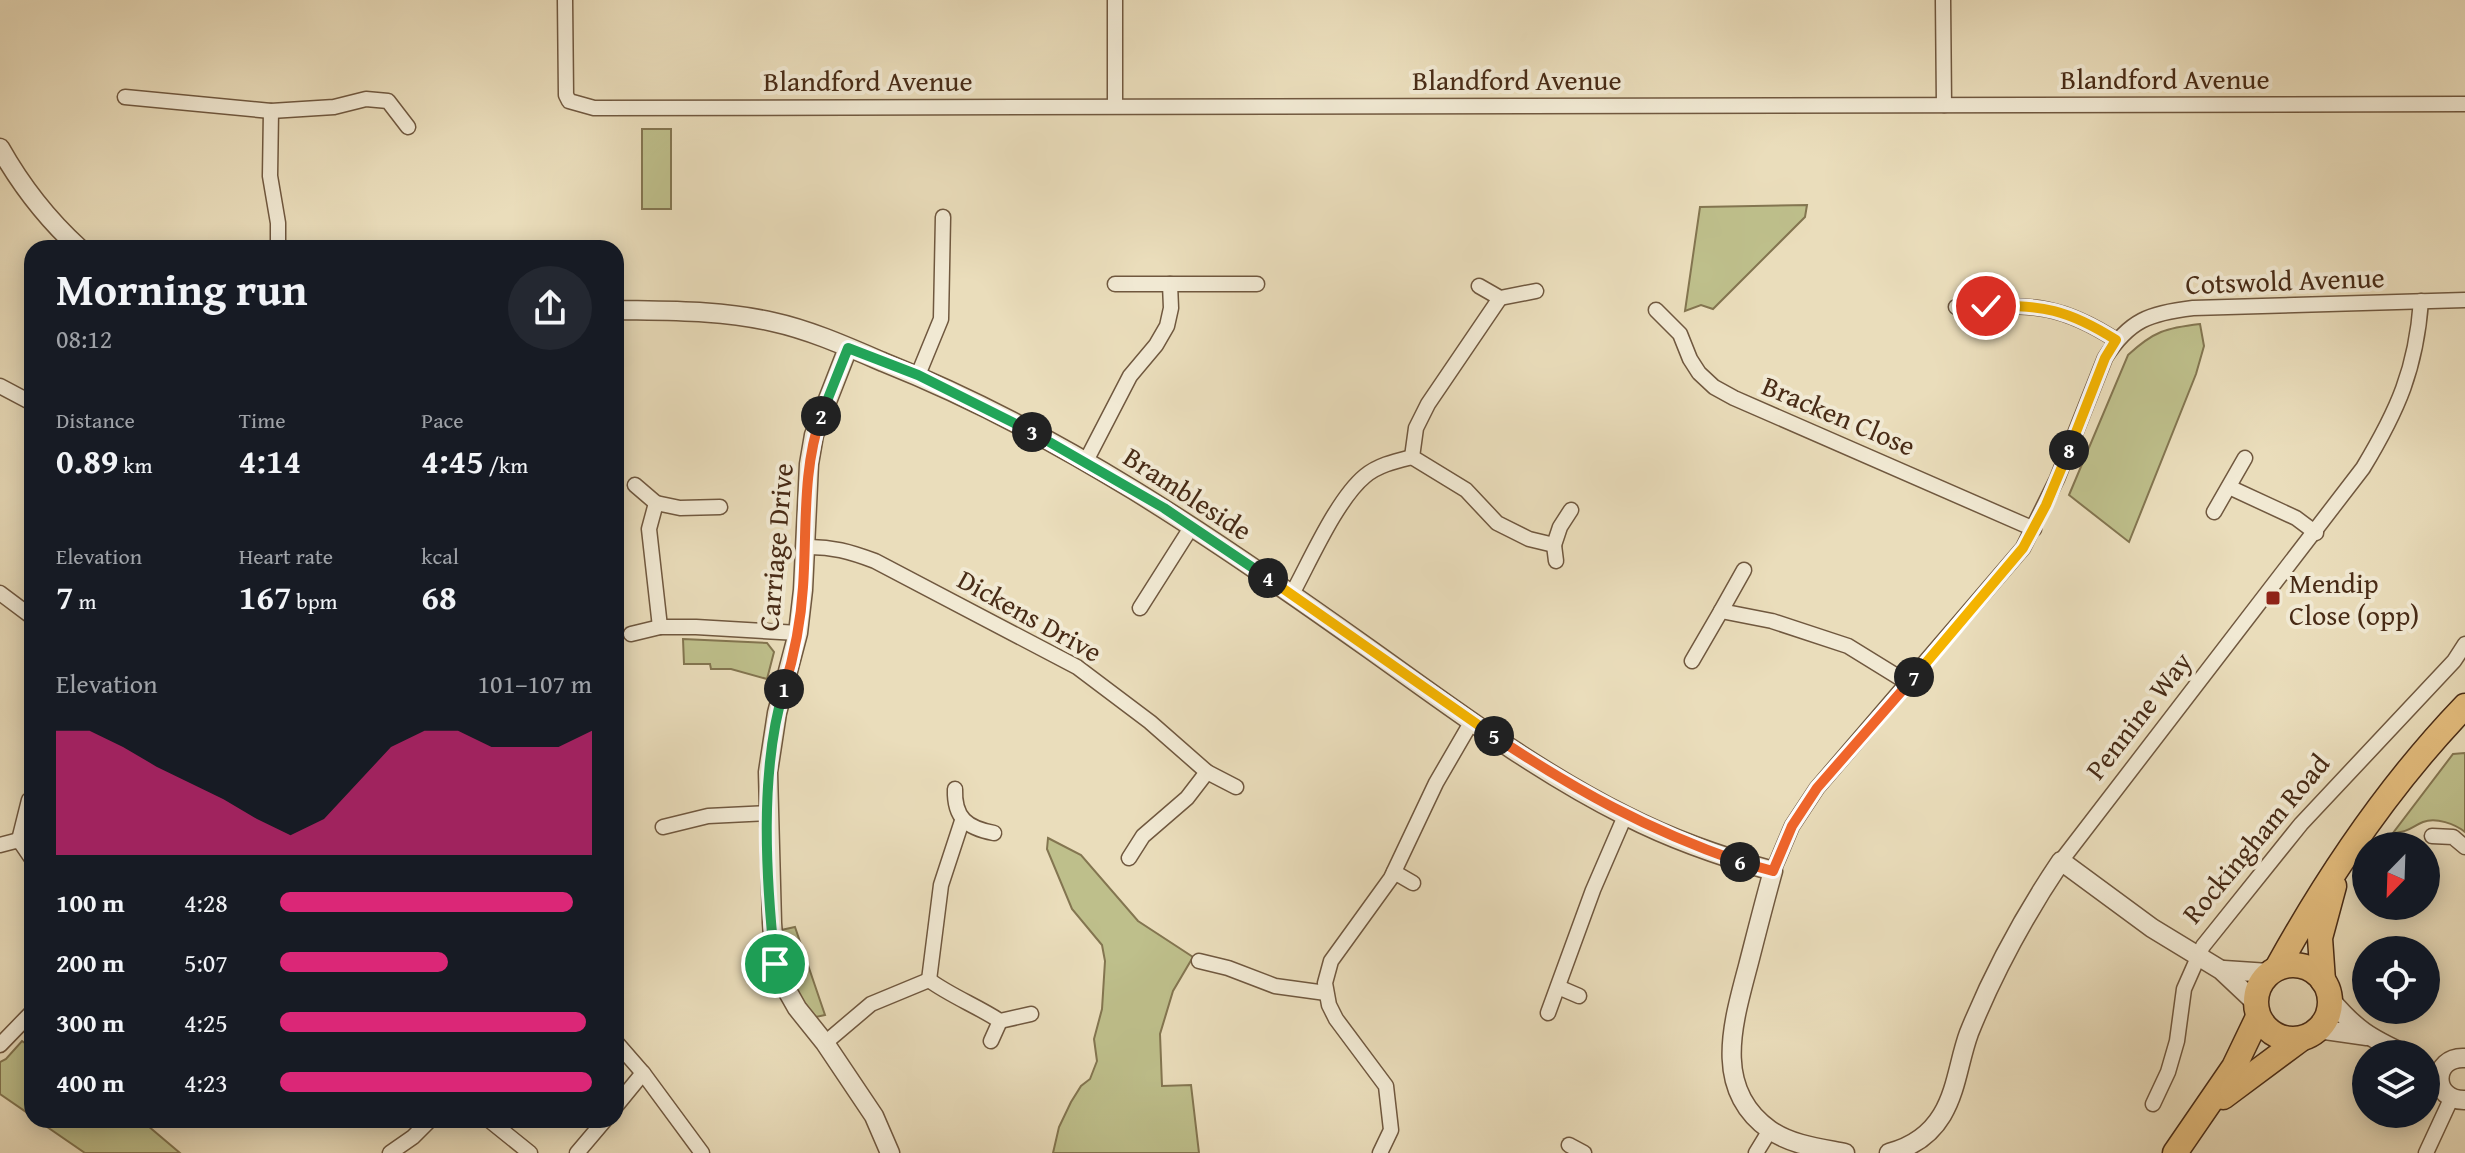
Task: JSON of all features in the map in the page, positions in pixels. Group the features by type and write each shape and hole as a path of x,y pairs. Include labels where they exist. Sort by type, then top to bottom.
{"main road":[{"path":"2175,1153 2234,1067 2257,1009 2262,981 2273,970 2368,821 2439,733 2465,706"},
{"path":"2208,1108 2325,1021 2327,990 2320,961 2320,938 2342,861"},
{"path":"2273,970 2290,965 2303,966 2314,971 2327,990"},
{"path":"2257,1009 2265,1027 2275,1035 2288,1039 2310,1034"}],"street":[{"name":"Blandford Avenue","path":"565,0 564,85 569,101 594,108 2465,104"},
{"path":"1115,0 1115,105"},
{"path":"1943,0 1944,105"},
{"path":"125,97 271,111 334,107 366,99 388,101 408,127"},
{"path":"271,111 270,176 278,240"},
{"path":"0,148 28,195 70,240"},
{"path":"918,375 941,319 943,217"},
{"path":"1115,284 1257,284"},
{"path":"1086,461 1130,376 1156,345 1167,326 1171,308 1170,284"},
{"path":"1479,286 1500,298 1536,291"},
{"path":"1412,457 1416,428 1428,404 1500,298"},
{"name":"Cotswold Avenue","path":"2116,340 2136,323 2158,312 2193,308 2465,300"},
{"name":"Pennine Way","path":"1889,1153 1904,1150 1925,1137 1942,1115 1952,1094 1968,1037 1997,968 2026,913 2061,861 2363,468 2403,392 2416,349 2421,301"},
{"path":"1845,1153 1794,1143 1770,1130 1753,1115 1741,1098 1732,1066 1731,1031 1773,871 1792,826 1817,788 2023,548 2057,479 2105,358 2116,340 2094,326 2039,306 1956,307"},
{"name":"Brambleside","path":"624,310 724,313 775,322 918,375 1086,461 1192,526 1564,782 1625,816 1678,840 1773,871"},
{"name":"Bracken Close","path":"1656,310 1680,334 1690,359 1714,387 2034,529"},
{"name":"Carriage Drive","path":"848,348 814,435 809,464 798,633 775,723 768,772 775,964 797,1008 825,1043 874,1116 890,1153"},
{"path":"0,386 24,399"},
{"path":"1292,594 1347,496 1365,475 1386,464 1412,457 1466,490 1497,523 1529,539 1554,545"},
{"path":"2214,512 2245,458"},
{"path":"635,485 656,503 680,508 720,507"},
{"path":"2229,487 2296,518 2316,533"},
{"path":"656,503 649,529 660,627"},
{"path":"1556,561 1554,545 1560,527 1571,510"},
{"path":"1140,608 1192,526"},
{"name":"Dickens Drive","path":"805,547 849,550 875,561 1077,667 1150,722 1207,772 1236,787"},
{"path":"1692,661 1744,570"},
{"path":"0,593 24,611"},
{"path":"1721,611 1772,621 1848,646 1908,683"},
{"path":"631,634 660,627 798,633"},
{"name":"Rockingham Road","path":"2153,1104 2173,1057 2184,989 2197,956 2301,824 2454,661 2465,644"},
{"path":"1380,1153 1391,1130 1386,1086 1336,1019 1325,983 1331,961 1394,872 1436,783 1472,721"},
{"path":"1129,858 1143,836 1187,798 1207,772"},
{"path":"955,789 962,821 979,831 994,833"},
{"path":"663,827 708,816 769,813"},
{"path":"1548,1013 1593,890 1625,816"},
{"path":"24,820 19,840 24,847"},
{"path":"929,980 941,885 962,821"},
{"path":"2440,836 2453,837 2465,847"},
{"path":"0,845 19,840"},
{"path":"2061,861 2152,928 2221,970 2257,1009"},
{"path":"1394,872 1413,883"},
{"path":"1199,961 1228,968 1275,986 1326,993"},
{"path":"2221,970 2244,973 2273,970"},
{"path":"825,1043 871,1004 929,980"},
{"path":"929,980 1000,1021 1031,1014"},
{"path":"1558,987 1579,996"},
{"path":"2327,990 2347,1020 2375,1040"},
{"path":"0,1045 24,1020"},
{"path":"991,1041 1000,1021"},
{"path":"2310,1034 2367,1036"},
{"path":"624,1051 702,1153"},
{"path":"2440,1064 2453,1058 2465,1058"},
{"path":"624,1096 643,1073"},
{"path":"2426,1153 2458,1099 2440,1085"},
{"path":"390,1153 422,1128"},
{"path":"499,1128 530,1153"},
{"path":"577,1153 598,1128"},
{"path":"1756,1153 1770,1130"},
{"path":"1569,1145 1584,1153"}],"green space":[{"path":"642,129 671,129 671,209 642,209"},
{"path":"1807,205 1805,217 1713,309 1701,305 1685,311 1700,207"},
{"path":"2200,324 2204,346 2196,374 2129,542 2069,495 2128,355 2161,332"},
{"path":"683,639 767,643 774,652 767,679 731,669 711,669 710,664 684,664"},
{"path":"2465,753 2465,832 2451,824 2434,820 2394,832 2453,754"},
{"path":"1048,838 1081,855 1138,921 1193,957 1173,991 1160,1034 1162,1086 1191,1085 1199,1153 1053,1153 1059,1127 1081,1086 1090,1079 1097,1061 1094,1039 1102,1009 1105,961 1102,945 1072,909 1047,849"},
{"path":"795,927 825,1015 816,1017 807,1009 789,978 781,930"},
{"path":"24,1042 24,1110 0,1094 0,1062"},
{"path":"49,1128 150,1128 180,1153 85,1153"}],"place":[{"name":"Mendip Close (opp)","path":"2273,598"}],"route":[{"path":"775,964 768,772 777,713 798,633 809,464 814,435 848,348 918,375 988,409 1086,461 1164,508 1564,782 1625,816 1678,840 1773,871 1792,826 1817,788 2023,548 2046,505 2105,358 2116,340 2094,326 2056,310 2039,306 1986,306"}]}
